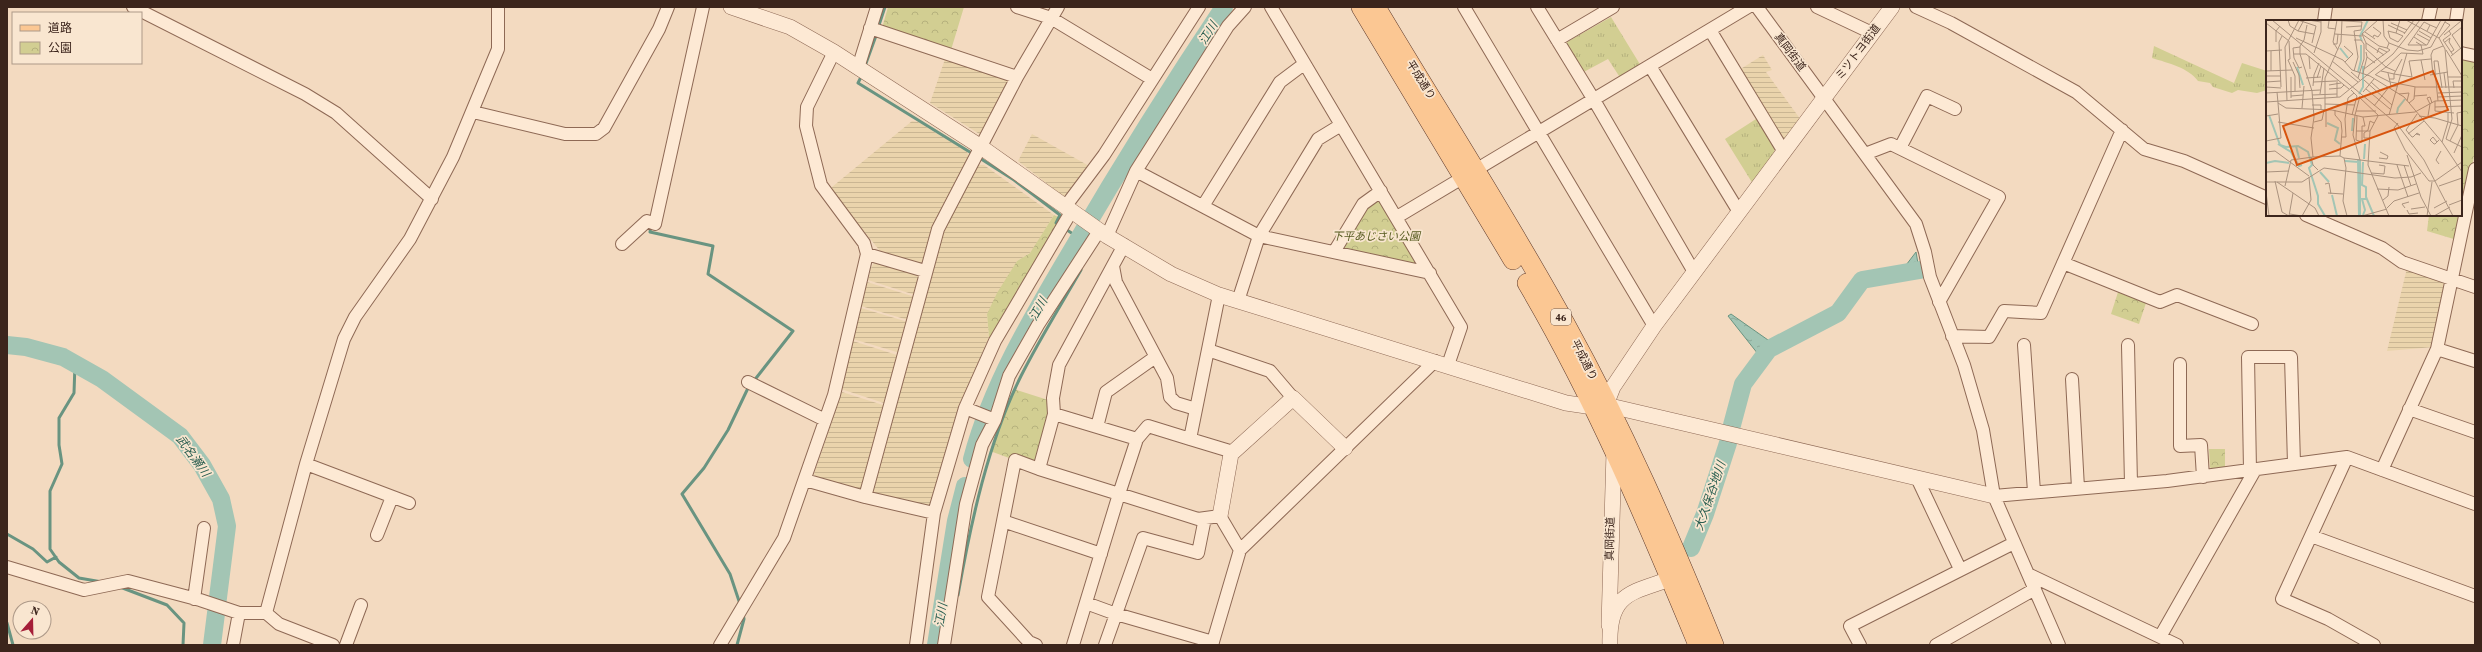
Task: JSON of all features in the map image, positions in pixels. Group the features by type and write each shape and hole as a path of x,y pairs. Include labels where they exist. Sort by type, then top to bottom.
{"main road":[{"name":"平成通り","path":"1361,7 1469,174"},
{"name":"平成通り","path":"1376,7 1469,174 1529,286 1643,477 1678,576 1698,645"},
{"name":"平成通り","path":"1600,406 1614,452 1714,645"}],"street":[{"path":"133,7 180,30 336,113 432,199"},
{"path":"266,613 306,464 344,339 355,317 410,239 432,199 473,112 498,49 498,7"},
{"path":"473,112 565,134 596,134 604,128 659,29 668,7"},
{"path":"622,244 647,221 655,224 703,7"},
{"path":"731,7 790,27 834,52 981,147 1101,232 1171,274 1219,295 1566,403 1600,406 1994,496 2131,484 2347,457 2475,504"},
{"path":"858,68 877,7"},
{"path":"1017,7 1052,18 1152,79"},
{"path":"865,497 925,271 938,229 1017,77 1058,7"},
{"path":"916,645 934,513 965,408 995,341 1070,211 1152,79 1199,7"},
{"path":"944,645 966,504 982,445 995,420 1013,370 1038,325 1101,232 1136,171 1228,26 1245,7"},
{"path":"1086,603 1116,614 1212,643 1240,550 1345,448 1441,363 1461,327 1271,7"},
{"path":"1464,7 1654,326"},
{"path":"1537,7 1594,100 1694,272"},
{"path":"1397,217 1748,7"},
{"name":"真岡街道","path":"1757,7 1916,224 1939,302 1964,365 1983,430 1994,496 2059,645"},
{"path":"1817,7 1872,33"},
{"name":"ミツトヨ街道","path":"1600,406 1654,326 1892,7"},
{"path":"1916,7 1951,23 2076,92 2144,149 2184,161 2266,198"},
{"path":"2324,20 2326,7"},
{"path":"2428,20 2431,7"},
{"path":"2456,20 2458,7"},
{"path":"1557,40 1611,8"},
{"path":"870,28 1017,77"},
{"path":"1710,30 1784,152"},
{"path":"720,645 784,538 834,394 867,254 864,243 821,185 806,126 807,107 834,52"},
{"path":"2462,53 2475,56"},
{"path":"1203,206 1280,82 1304,64"},
{"path":"1650,66 1739,212"},
{"path":"1900,148 1927,96 1955,109"},
{"path":"1238,301 1259,236 1318,139 1341,125"},
{"path":"1952,336 1989,337 2004,311 2041,313 2122,130"},
{"path":"1865,154 1891,144 1999,196 1939,302"},
{"path":"2382,470 2437,349 2475,169"},
{"path":"1136,171 1259,236 1430,273"},
{"path":"1334,252 1363,204 1381,191"},
{"path":"2308,216 2382,248 2402,262 2475,287"},
{"path":"1039,469 1054,414 1053,398 1059,365 1124,245"},
{"path":"867,254 925,271"},
{"path":"2063,264 2160,302 2177,295 2252,324"},
{"path":"1113,266 1116,282 1154,358 1166,378 1170,397 1176,403 1196,409"},
{"path":"1190,439 1219,295"},
{"path":"2024,344 2034,492"},
{"path":"2128,345 2131,484"},
{"path":"2437,349 2475,361"},
{"path":"1208,350 1270,370 1293,398 1345,448"},
{"path":"2160,637 2252,470 2248,357 2291,357 2294,464"},
{"path":"1097,427 1106,392 1154,358"},
{"path":"2180,364 2180,446 2201,445 2203,476"},
{"path":"2072,379 2078,488"},
{"path":"748,382 826,420"},
{"path":"1105,645 1143,538 1198,553 1212,517 1231,454 1293,398"},
{"path":"965,408 995,420"},
{"path":"2409,409 2475,432"},
{"path":"1054,414 1137,439"},
{"path":"1073,645 1137,439 1148,426 1233,452"},
{"name":"真岡街道","path":"1610,645 1609,625 1614,452"},
{"path":"2347,457 2282,599 2328,619 2374,645"},
{"path":"1036,645 1029,642 988,597 1015,460 1039,469 1198,519 1212,517"},
{"path":"306,464 410,503"},
{"path":"1916,478 1960,569"},
{"path":"805,480 865,497 934,513"},
{"path":"377,535 392,497"},
{"path":"1212,517 1240,550"},
{"path":"1003,521 1101,554"},
{"path":"197,599 204,528"},
{"path":"2311,536 2475,596"},
{"path":"1860,645 1850,626 2014,542"},
{"path":"7,566 84,590 128,581 197,599 235,612 266,613 279,624 333,645"},
{"path":"2028,574 2177,645"},
{"name":"真岡街道","path":"1609,625 1613,612 1624,597 1678,576"},
{"path":"1936,645 2035,589"},
{"path":"346,645 361,605"},
{"path":"233,645 235,612"}],"shaded area":[{"path":"1763,55 1772,70 1766,72 1801,120 1786,140 1779,138 1739,70"},
{"path":"945,59 1009,80 1010,85 981,135 930,103"},
{"path":"912,121 918,122 967,152 970,159 925,260 919,264 884,256 831,190 832,187"},
{"path":"1032,134 1091,167 1069,195 1063,196 1018,161"},
{"path":"978,165 984,165 1054,215 1031,252 1017,261 987,314 989,337 964,396 946,450 931,511 872,496 943,233"},
{"path":"874,263 918,275 920,282 915,295 868,280"},
{"path":"2407,268 2449,283 2434,347 2387,351"},
{"path":"867,282 915,297 908,320 861,306"},
{"path":"861,308 908,322 900,353 853,339"},
{"path":"853,341 900,356 887,404 841,389"},
{"path":"842,392 886,406 865,488 858,492 816,479 814,474"}],"green space":[{"path":"888,7 964,7 951,50 882,28"},
{"path":"1611,17 1641,66 1621,79 1608,59 1580,74 1565,49 1567,42"},
{"path":"2154,46 2234,83 2242,63 2266,71 2266,90 2257,93 2238,90 2232,93 2213,87 2210,83 2198,81 2184,69 2152,58"},
{"path":"2462,59 2475,62 2475,151 2462,215"},
{"path":"1756,119 1775,148 1773,155 1753,184 1725,139"},
{"name":"下平あじさい公園","path":"1377,201 1383,203 1418,261 1413,267 1347,252 1342,244 1364,211"},
{"path":"1054,215 1070,223 1001,343 989,337 987,314 997,293 1017,261 1030,253"},
{"path":"2429,216 2462,216 2457,240 2427,231"},
{"path":"2119,289 2147,300 2139,324 2111,314"},
{"path":"1014,389 1048,400 1048,416 1044,444 1041,453 1031,466 990,451"},
{"path":"2209,449 2225,449 2225,472 2215,473 2210,467"}],"water":[{"path":"1916,252 1919,269 1900,273"},
{"path":"1731,314 1768,340 1758,354 1728,316"}],"waterway":[{"path":"878,28 885,7"},
{"name":"江川","path":"972,459 980,431 1002,377 1028,325 1127,158 1224,7"},
{"path":"865,66 877,33"},
{"path":"862,75 858,83 973,154"},
{"path":"978,157 1014,180 1060,215 1056,223 1059,225"},
{"path":"651,226 650,232 713,246 708,274 793,331 753,382"},
{"path":"1064,228 1079,238"},
{"path":"1066,261 1073,265"},
{"path":"958,595 975,511 999,428 1009,401 1021,376 1081,270 1077,268"},
{"name":"大久保谷地川","path":"1732,425 1743,384 1769,349 1838,313 1862,280 1920,270"},
{"name":"武名瀬川","path":"7,345 26,347 63,357 102,379 180,436 202,465 221,499 227,526 212,645"},
{"name":"大久保谷地川","path":"1758,354 1760,362"},
{"path":"75,364 74,393 59,418 59,445 62,464 50,491 50,549 59,562 79,578 102,582"},
{"path":"740,604 730,574 682,494 704,468 728,430 749,386"},
{"name":"大久保谷地川","path":"1691,548 1705,514 1728,443"},
{"name":"江川","path":"936,645 956,521 965,486"},
{"path":"7,534 33,549 47,562 56,557"},
{"path":"120,587 167,605 184,623 183,645"},
{"path":"737,645 744,619 743,613"},
{"path":"7,623 13,645"}]}
